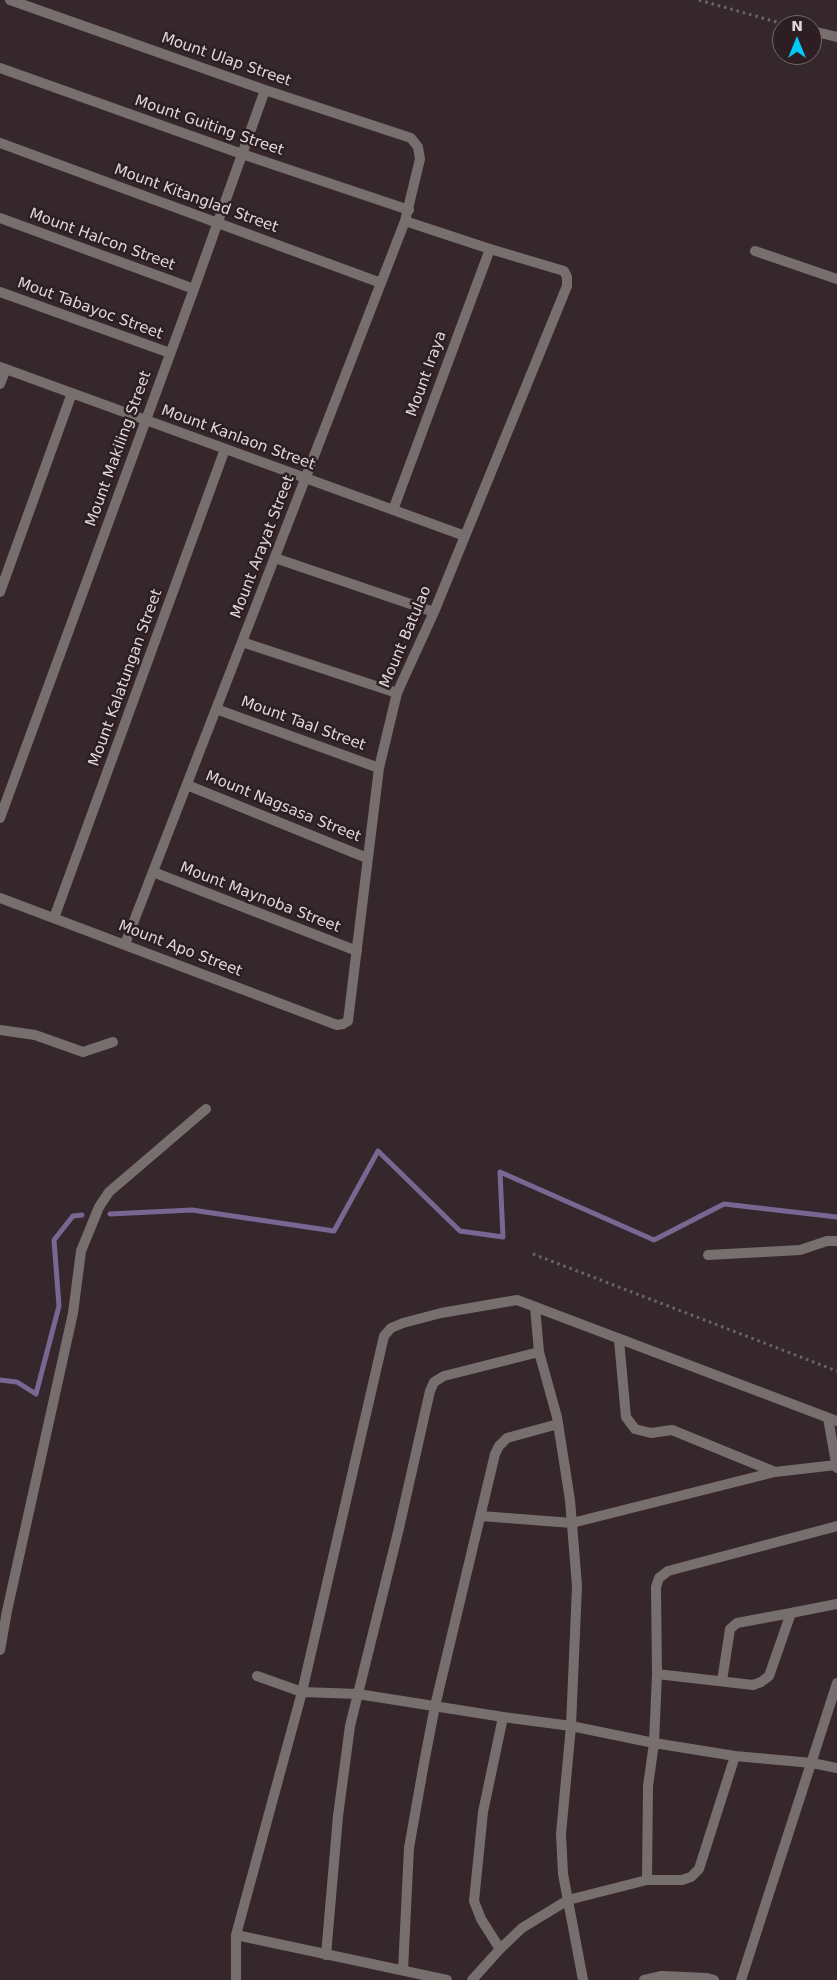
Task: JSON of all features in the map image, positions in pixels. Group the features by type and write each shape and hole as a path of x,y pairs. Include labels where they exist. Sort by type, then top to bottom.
{"street":[{"name":"Mount Ulap Street","path":"10,0 265,90 411,138 418,147 420,159"},
{"path":"822,33 837,37"},
{"name":"Mount Guiting Street","path":"0,68 242,154 409,210"},
{"name":"Mount Makiling Street","path":"0,818 265,90"},
{"name":"Mount Kitanglad Street","path":"0,143 381,283"},
{"name":"Mount Arayat Street","path":"125,944 406,221 420,159"},
{"name":"Mount Halcon Street","path":"0,218 194,289"},
{"path":"406,221 490,249"},
{"name":"Mount Batulao","path":"348,1021 379,768 397,694 434,612 566,286 567,277 564,271 490,249"},
{"name":"Mount Iraya","path":"393,510 490,249"},
{"path":"755,251 837,279"},
{"name":"Mout Tabayoc Street","path":"0,292 170,353"},
{"path":"0,384 3,368"},
{"name":"Mount Kanlaon Street","path":"3,368 465,536"},
{"path":"0,592 72,393"},
{"name":"Mount Kalatungan Street","path":"54,918 225,449"},
{"path":"275,558 434,612"},
{"path":"242,642 397,694"},
{"name":"Mount Taal Street","path":"216,709 379,768"},
{"name":"Mount Nagsasa Street","path":"187,785 367,858"},
{"name":"Mount Maynoba Street","path":"153,872 357,951"},
{"name":"Mount Apo Street","path":"0,898 337,1025 348,1021"},
{"path":"0,1030 35,1035 83,1052 113,1042"},
{"path":"0,1650 73,1313 81,1251 99,1207 109,1192 206,1110"},
{"path":"708,1255 800,1250 827,1241 837,1241"},
{"path":"236,1980 236,1935 302,1692 384,1336 391,1328 402,1323 441,1314 517,1300 832,1420 836,1466 775,1472 572,1522 481,1516"},
{"path":"535,1307 539,1352 558,1424 570,1500 577,1586 571,1726 561,1834 563,1874 583,1980"},
{"path":"619,1340 626,1417 635,1429 650,1433 672,1430 775,1472"},
{"path":"326,1955 338,1816 350,1726 399,1528 430,1391 434,1382 444,1376 539,1352"},
{"path":"403,1970 409,1848 435,1706 495,1454 499,1446 507,1438 558,1424"},
{"path":"647,1880 648,1786 654,1743 657,1674 656,1587 659,1578 668,1571 837,1526"},
{"path":"722,1681 730,1629 737,1623 837,1604"},
{"path":"657,1674 753,1685 761,1682 769,1676 791,1613"},
{"path":"257,1676 302,1692 358,1694 571,1726 654,1743 735,1756 812,1763 837,1768"},
{"path":"741,1980 837,1683"},
{"path":"500,1949 481,1919 474,1901 483,1812 503,1717"},
{"path":"472,1980 522,1928 568,1900 647,1880 682,1880 691,1877 699,1869 735,1756"},
{"path":"236,1935 447,1980"},
{"path":"644,1980 662,1976 714,1980"}],"path":[{"path":"699,0 772,21"},
{"path":"533,1254 837,1371"}],"waterway":[{"path":"110,1214 192,1210 334,1231 378,1151 460,1231 503,1237 500,1172 654,1240 724,1204 837,1217"},
{"path":"0,1380 17,1382 36,1394 59,1306 54,1240 73,1216 82,1215"}]}
